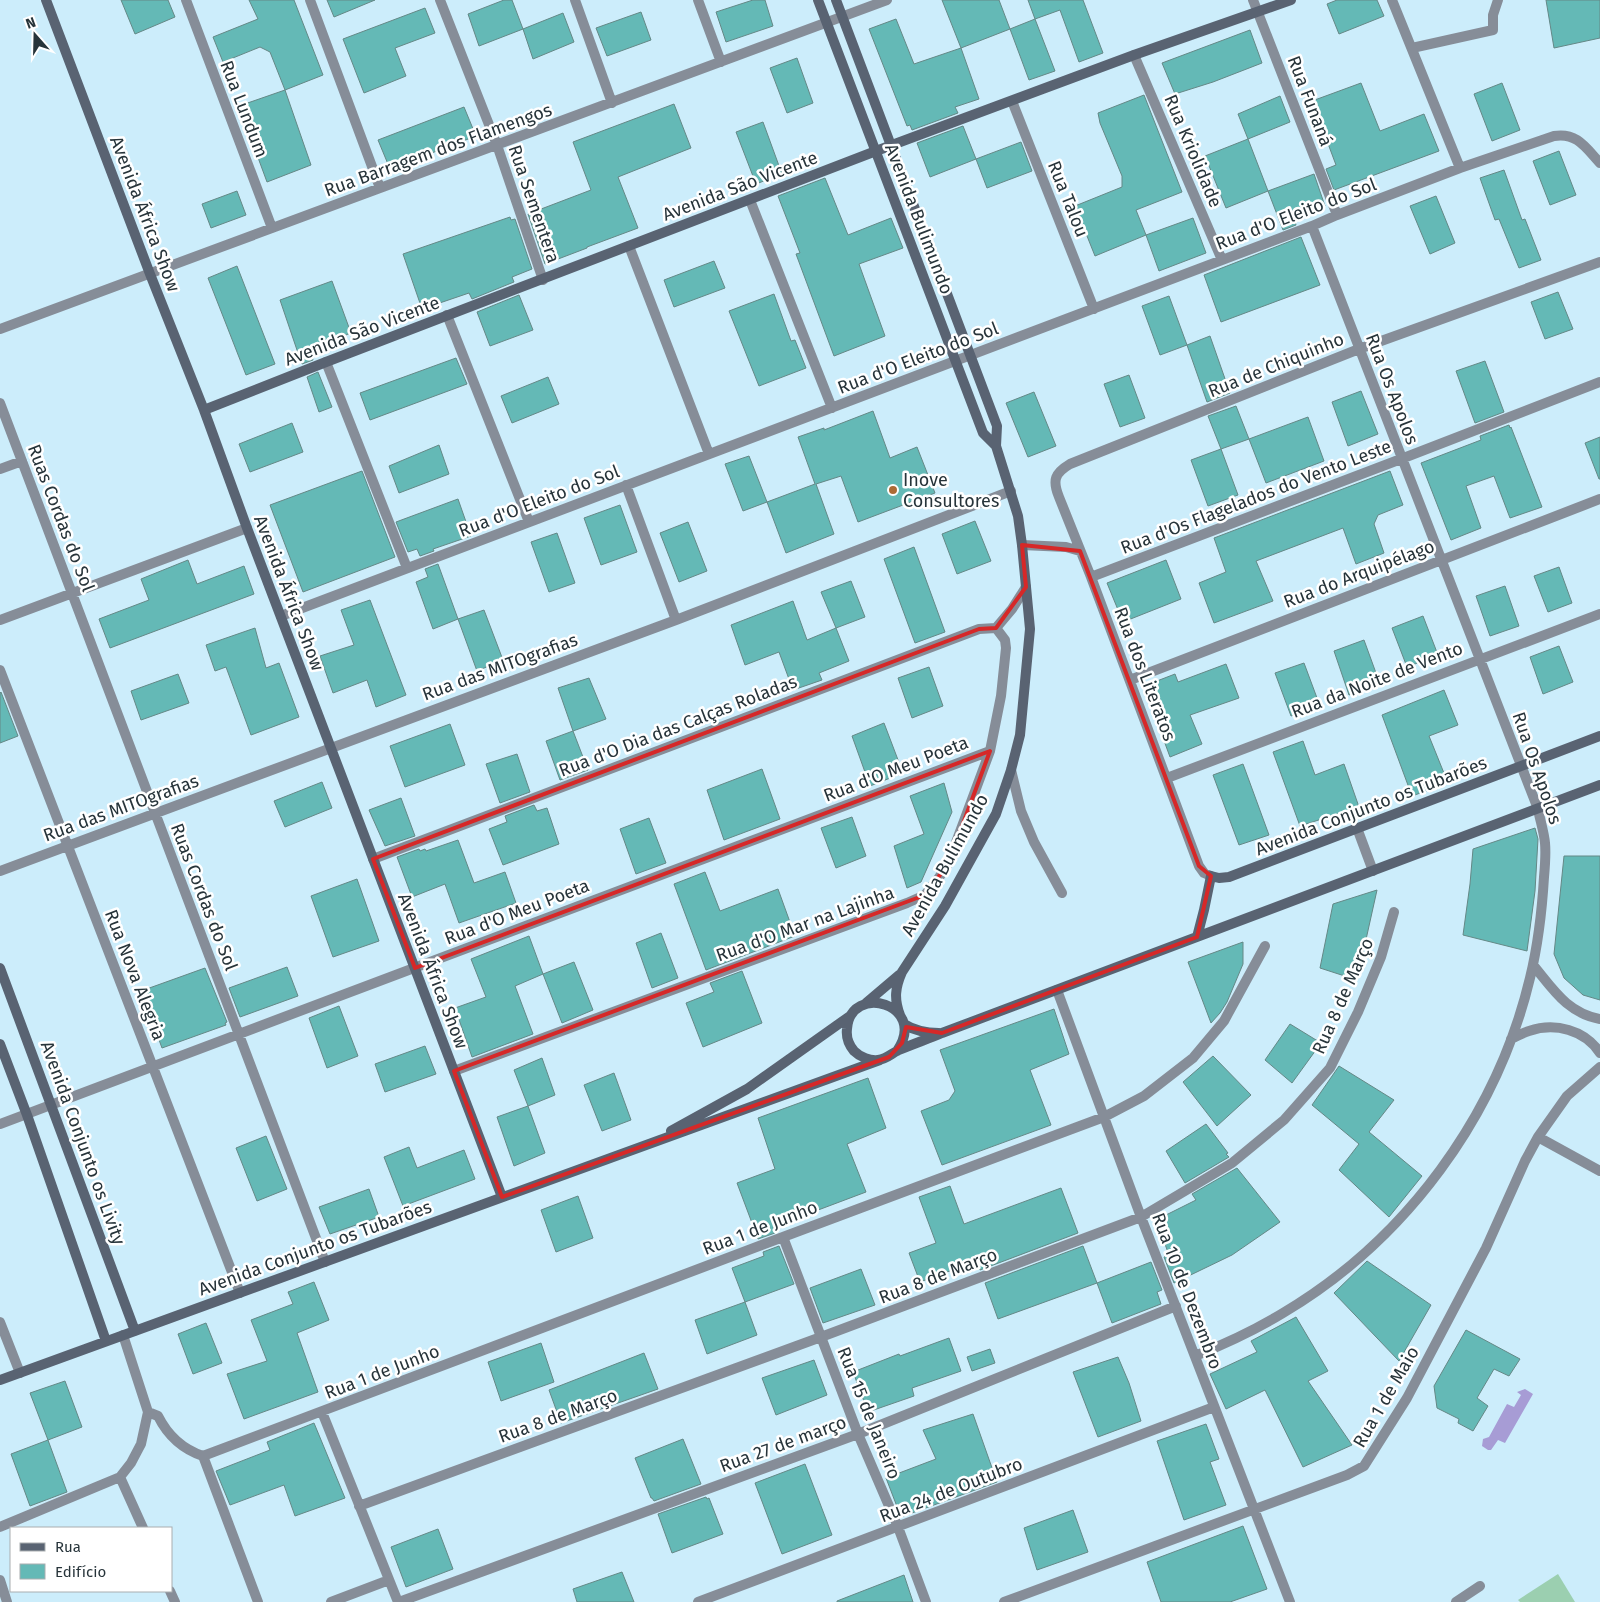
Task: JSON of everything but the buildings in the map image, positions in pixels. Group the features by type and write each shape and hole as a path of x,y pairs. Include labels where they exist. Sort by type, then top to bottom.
{"street":[{"name":"Avenida África Show","path":"46,0 204,410 247,528 502,1197"},
{"name":"Rua Lundum","path":"186,0 272,228"},
{"path":"310,0 380,188"},
{"name":"Rua Sementera","path":"440,0 497,145 543,280"},
{"path":"574,0 612,103"},
{"path":"698,0 721,62"},
{"name":"Avenida Bulimundo","path":"818,0 828,22 983,433 996,446"},
{"name":"Avenida Bulimundo","path":"836,0 997,426 996,446 1018,516 1030,629 1020,735 1011,770 996,814 945,906 902,972"},
{"name":"Rua Barragem dos Flamengos","path":"0,329 887,0"},
{"name":"Rua Funaná","path":"1253,0 1337,215"},
{"name":"Avenida São Vicente","path":"204,410 876,151 1134,55 1291,0"},
{"path":"1392,0 1460,168"},
{"path":"1412,48 1494,30 1493,15 1498,0"},
{"name":"Rua Kriolidade","path":"1134,55 1222,260"},
{"name":"Rua Talou","path":"1012,101 1094,309"},
{"name":"Rua d'O Eleito do Sol","path":"281,616 1094,309 1460,168 1554,136 1568,135 1578,140 1600,163"},
{"path":"750,200 832,408"},
{"name":"Rua Os Apolos","path":"1195,1356 1225,1344 1284,1313 1338,1275 1388,1232 1431,1182 1460,1142 1485,1099 1511,1039 1520,1015 1533,965 1541,916 1545,843 1538,809 1312,226"},
{"path":"629,246 709,454"},
{"name":"Rua de Chiquinho","path":"1055,478 1061,470 1070,464 1359,349 1600,262"},
{"path":"447,315 529,522"},
{"path":"326,362 407,568"},
{"name":"Rua d'Os Flagelados do Vento Leste","path":"1091,577 1600,382"},
{"name":"Ruas Cordas do Sol","path":"0,403 325,1262"},
{"path":"0,469 22,461"},
{"name":"Rua dos Literatos","path":"1055,478 1055,488 1091,577 1199,866 1211,876"},
{"path":"626,485 676,620"},
{"name":"Rua das MITOgrafias","path":"0,871 676,620 1010,491"},
{"name":"Rua do Arquipélago","path":"1130,680 1600,498"},
{"path":"0,620 247,528"},
{"path":"1022,545 1066,547 1080,551"},
{"path":"996,628 1012,609 1026,587"},
{"name":"Rua da Noite de Vento","path":"1167,778 1600,614"},
{"name":"Rua d'O Mar na Lajinha","path":"454,1071 898,907 925,895 948,864 990,751 1001,696 1006,655 1005,640 996,628"},
{"name":"Rua d'O Dia das Calças Roladas","path":"373,859 979,629 996,628"},
{"name":"Rua Nova Alegria","path":"0,670 240,1293"},
{"name":"Avenida Conjunto os Tubarões","path":"1211,876 1219,878 1229,877 1600,736"},
{"name":"Rua d'O Meu Poeta","path":"0,1124 990,751"},
{"path":"1011,770 1020,811 1034,842 1062,893"},
{"path":"642,1147 888,1057 897,1051 942,1033 1600,785"},
{"path":"1357,828 1373,871"},
{"path":"1197,937 1211,876"},
{"name":"Rua 8 de Março","path":"359,1506 821,1337 1141,1217 1232,1163 1284,1120 1330,1068 1358,1012 1377,966 1394,912"},
{"name":"Rua 1 de Junho","path":"204,1456 782,1236 1104,1117 1144,1096 1193,1058 1224,1021 1265,946"},
{"path":"1533,965 1558,996 1573,1009 1591,1018 1600,1020"},
{"name":"Avenida Conjunto os Livity","path":"0,968 136,1331"},
{"path":"642,1147 747,1089 850,1016 902,972"},
{"path":"897,1051 905,1034 895,994 902,972"},
{"name":"Rua 10 de Dezembro","path":"1057,990 1141,1217 1290,1602"},
{"path":"865,1004 874,1002 884,1003 893,1008 912,1029 922,1032 942,1033"},
{"path":"850,1016 846,1034 854,1051 870,1060 880,1060"},
{"path":"1511,1039 1528,1031 1543,1027 1559,1027 1587,1038 1600,1053"},
{"path":"0,1044 27,1115 106,1341"},
{"name":"Rua 1 de Maio","path":"1004,1602 1255,1510 1347,1475 1364,1466 1407,1398 1486,1248 1525,1161 1538,1137 1567,1096 1600,1067"},
{"path":"1538,1137 1600,1171"},
{"name":"Avenida Conjunto os Tubarões","path":"0,1380 642,1147"},
{"name":"Rua 15 de Janeiro","path":"782,1236 858,1434 898,1527 926,1602"},
{"name":"Rua 27 de março","path":"398,1602 858,1434 1176,1306"},
{"path":"0,1322 20,1373"},
{"path":"0,1527 120,1477 131,1463 142,1444 148,1412 123,1335"},
{"name":"Rua 24 de Outubro","path":"698,1602 1214,1406"},
{"path":"148,1412 158,1416 166,1430 176,1441 189,1450 204,1456 258,1602"},
{"path":"322,1412 398,1602"},
{"path":"120,1477 142,1527"},
{"path":"0,1580 8,1602"},
{"path":"331,1602 389,1580"},
{"path":"1456,1602 1480,1586"}],"highlighted area":[{"path":"1022,545 1080,551 1199,866 1211,876 1197,937 942,1033 906,1027 902,1043 889,1057 502,1197 454,1071 925,895 948,864 990,751 415,968 373,859 979,629 996,628 1026,587"}],"green space":[{"path":"1558,1574 1575,1602 1520,1602 1518,1600"}],"shaded area":[{"path":"1525,1389 1533,1394 1505,1443 1498,1440 1491,1450 1482,1446 1483,1439 1489,1437 1507,1404 1514,1407 1521,1395 1517,1392"}],"place":[{"name":"Inove Consultores","path":"893,490"}]}
